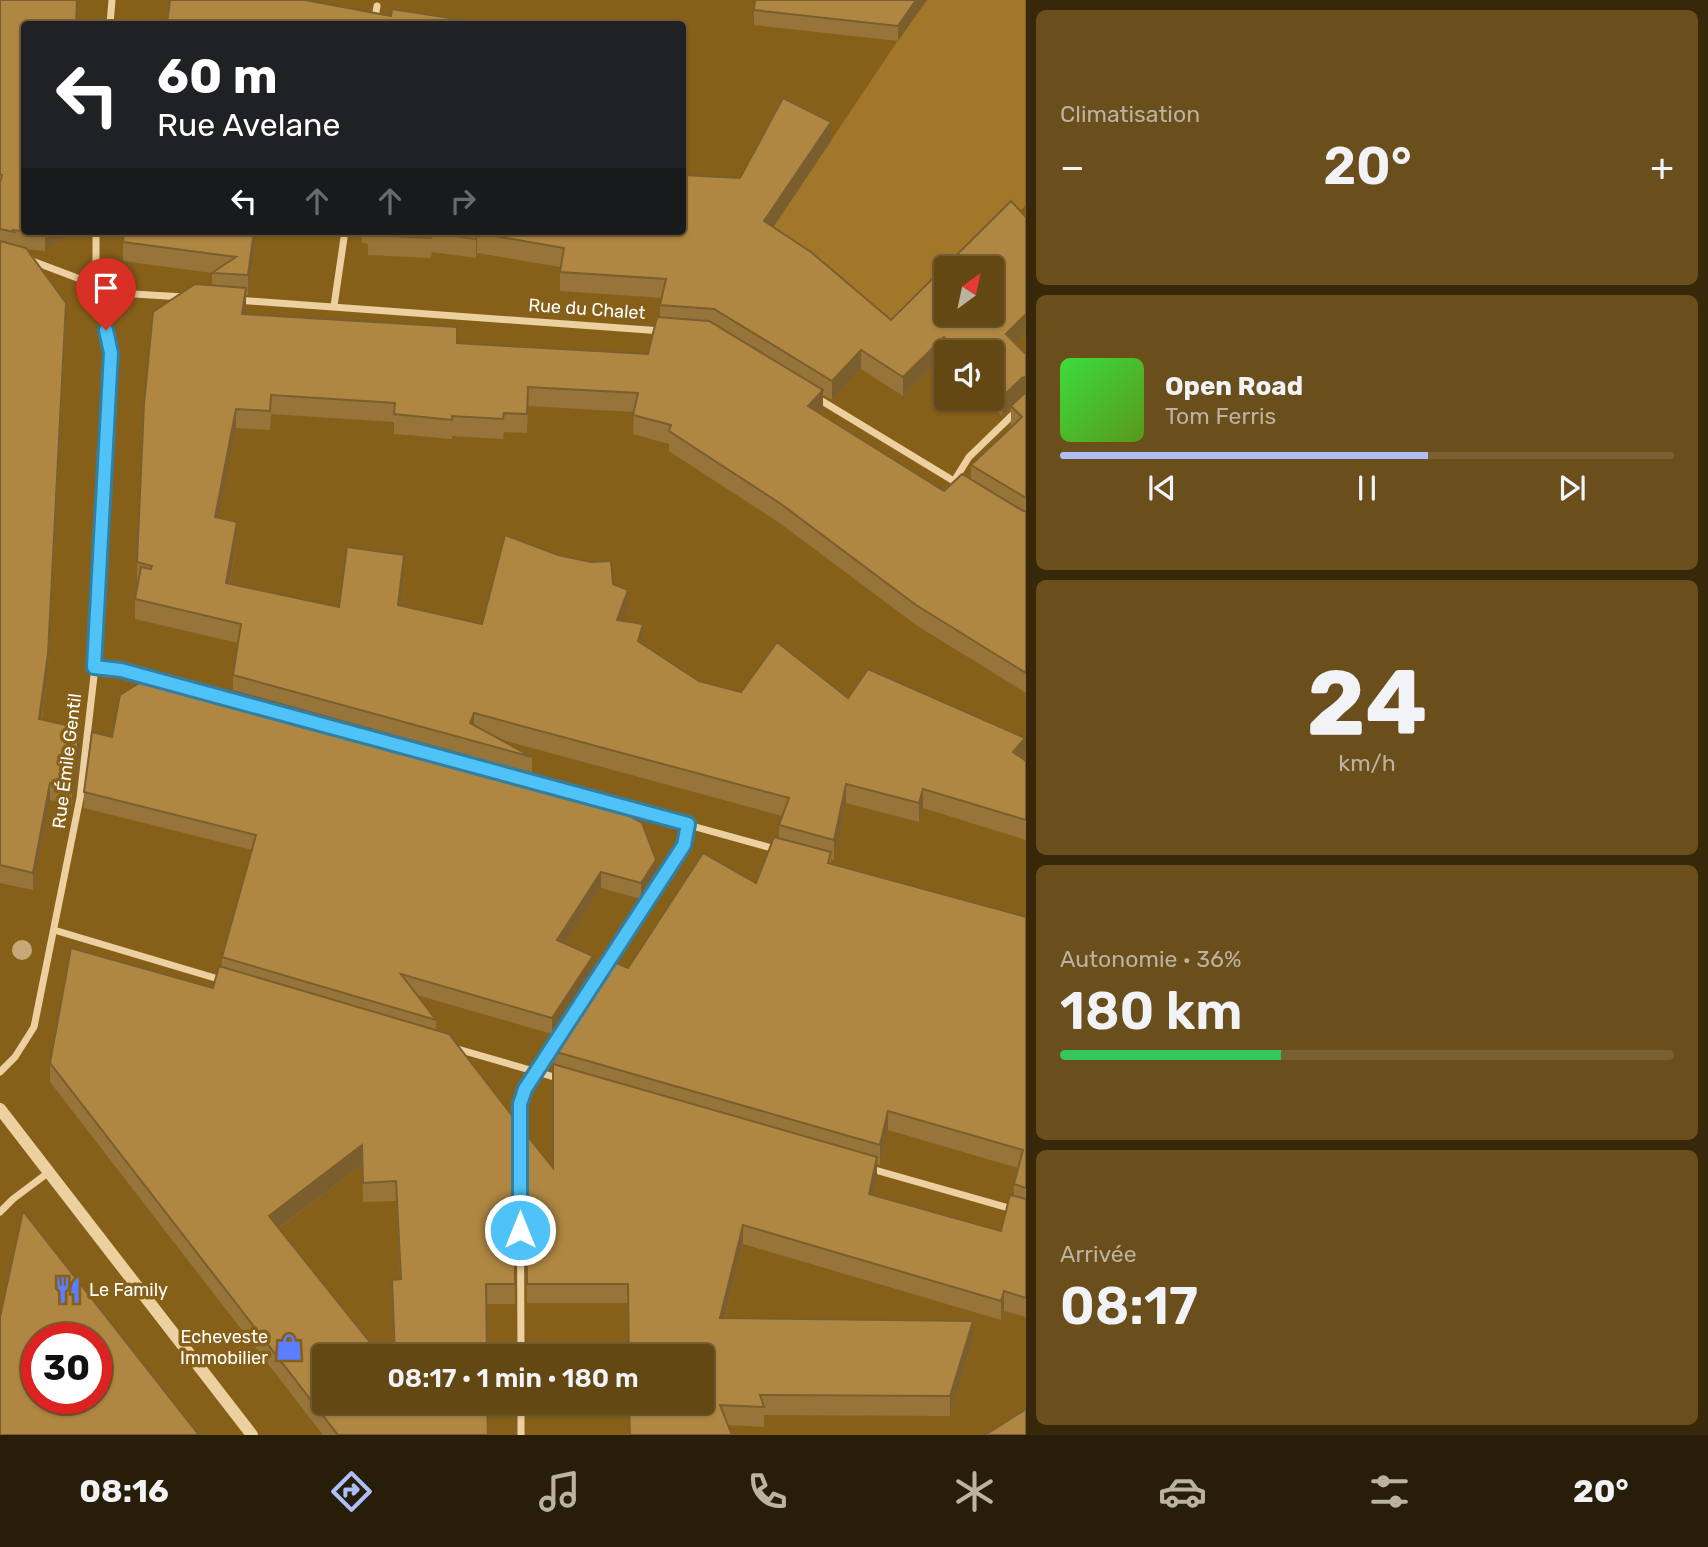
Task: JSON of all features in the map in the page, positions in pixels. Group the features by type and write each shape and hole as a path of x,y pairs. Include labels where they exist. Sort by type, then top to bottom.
{"street":[{"path":"110,21 112,0"},
{"path":"374,21 377,6"},
{"name":"Rue Émile Gentil","path":"0,1072 15,1057 34,1027 80,799 94,667 111,353 96,285 96,235"},
{"path":"334,306 344,235"},
{"path":"13,255 117,293 198,298"},
{"name":"Rue du Chalet","path":"225,299 671,331"},
{"path":"804,390 966,488"},
{"path":"954,481 969,457 1026,402"},
{"path":"94,667 121,670 240,702"},
{"path":"596,799 792,853"},
{"path":"601,970 684,845 688,824"},
{"path":"54,930 230,982"},
{"path":"521,1344 520,1104 535,1072 564,1027"},
{"path":"442,1045 575,1083"},
{"path":"0,1109 253,1435"},
{"path":"853,1163 1026,1213"},
{"path":"0,1212 49,1172"},
{"path":"521,1414 521,1435"}],"shaded area":[{"path":"925,0 1025,0 1025,206 975,256 934,256 934,297 849,381 724,302 764,196 789,203"}],"building":[{"path":"0,0 77,0 76,21 21,21 21,231 0,229"},
{"path":"170,0 305,0 391,16 392,9 469,21 167,21"},
{"path":"755,0 916,0 898,26 754,10"},
{"path":"783,98 831,122 764,221 811,252 891,320 934,277 934,326 1004,326 1004,256 956,256 1011,201 1026,217 1026,314 1006,334 1026,354 1026,377 1004,395 1004,340 947,340 944,337 934,340 934,347 903,377 861,350 832,381 714,309 660,305 666,279 560,272 564,248 489,235 686,235 686,175 740,178"},
{"path":"124,235 253,235 248,275 212,273 236,257 123,242"},
{"path":"368,235 432,235 431,238"},
{"path":"447,235 477,235 476,239"},
{"path":"0,241 26,248 66,303 48,654 39,719 80,728 72,788 50,783 33,873 0,865"},
{"path":"195,284 246,288 242,314 457,327 457,343 648,354 657,317 709,321 823,390 808,406 944,491 962,474 1026,511 1026,673 916,605 781,504 669,431 671,425 633,415 638,393 528,387 527,414 504,413 503,419 452,416 452,420 394,414 395,403 271,395 270,411 236,409 215,517 237,522 226,583 339,607 347,547 404,555 398,605 482,624 505,535 558,555 591,562 611,561 613,584 628,590 617,620 643,624 638,641 699,681 741,692 777,642 848,698 868,669 1025,738 1013,752 1026,761 1026,820 923,789 919,803 846,784 834,840 779,825 789,798 474,713 470,723 532,757 233,675 241,624 135,599 141,567 151,569 152,566 137,562 144,404 153,312"},
{"path":"1026,392 1026,498 971,465 1022,417 1011,406"},
{"path":"139,683 228,705 230,690 576,786 642,823 656,860 641,883 601,872 557,940 593,956 552,1018 401,974 436,1020 222,957 256,835 84,792 92,732 112,737 120,695"},
{"path":"774,837 831,852 828,863 1026,917 1026,1188 1014,1184 1023,1150 888,1111 880,1145 553,1051 553,1036 605,958 628,968 703,853 756,883"},
{"path":"71,948 213,988 219,966 449,1034 514,1118 515,1284 486,1284 487,1344 395,1344 392,1280 401,1279 396,1181 363,1183 362,1145 269,1216 371,1344 312,1344 312,1401 50,1063"},
{"path":"553,1064 877,1157 869,1194 1001,1231 1010,1195 1026,1199 1026,1298 1004,1291 1001,1301 743,1225 720,1318 973,1321 950,1396 760,1395 764,1407 720,1405 732,1435 630,1435 629,1414 714,1414 714,1344 629,1344 628,1284 527,1284 526,1134 553,1168"},
{"path":"23,1211 111,1323 21,1323 21,1414 112,1414 112,1324 199,1435 0,1435 0,1317"},
{"path":"1026,1409 1026,1435 985,1435"},
{"path":"322,1414 487,1414 488,1435 338,1435"}],"place":[{"name":"Le Family","path":"68,1290"},
{"name":"Echeveste Immobilier","path":"289,1347"}],"route":[{"path":"106,330 111,353 94,667 121,670 688,824 684,845 525,1089 520,1104 520,1230"}]}
